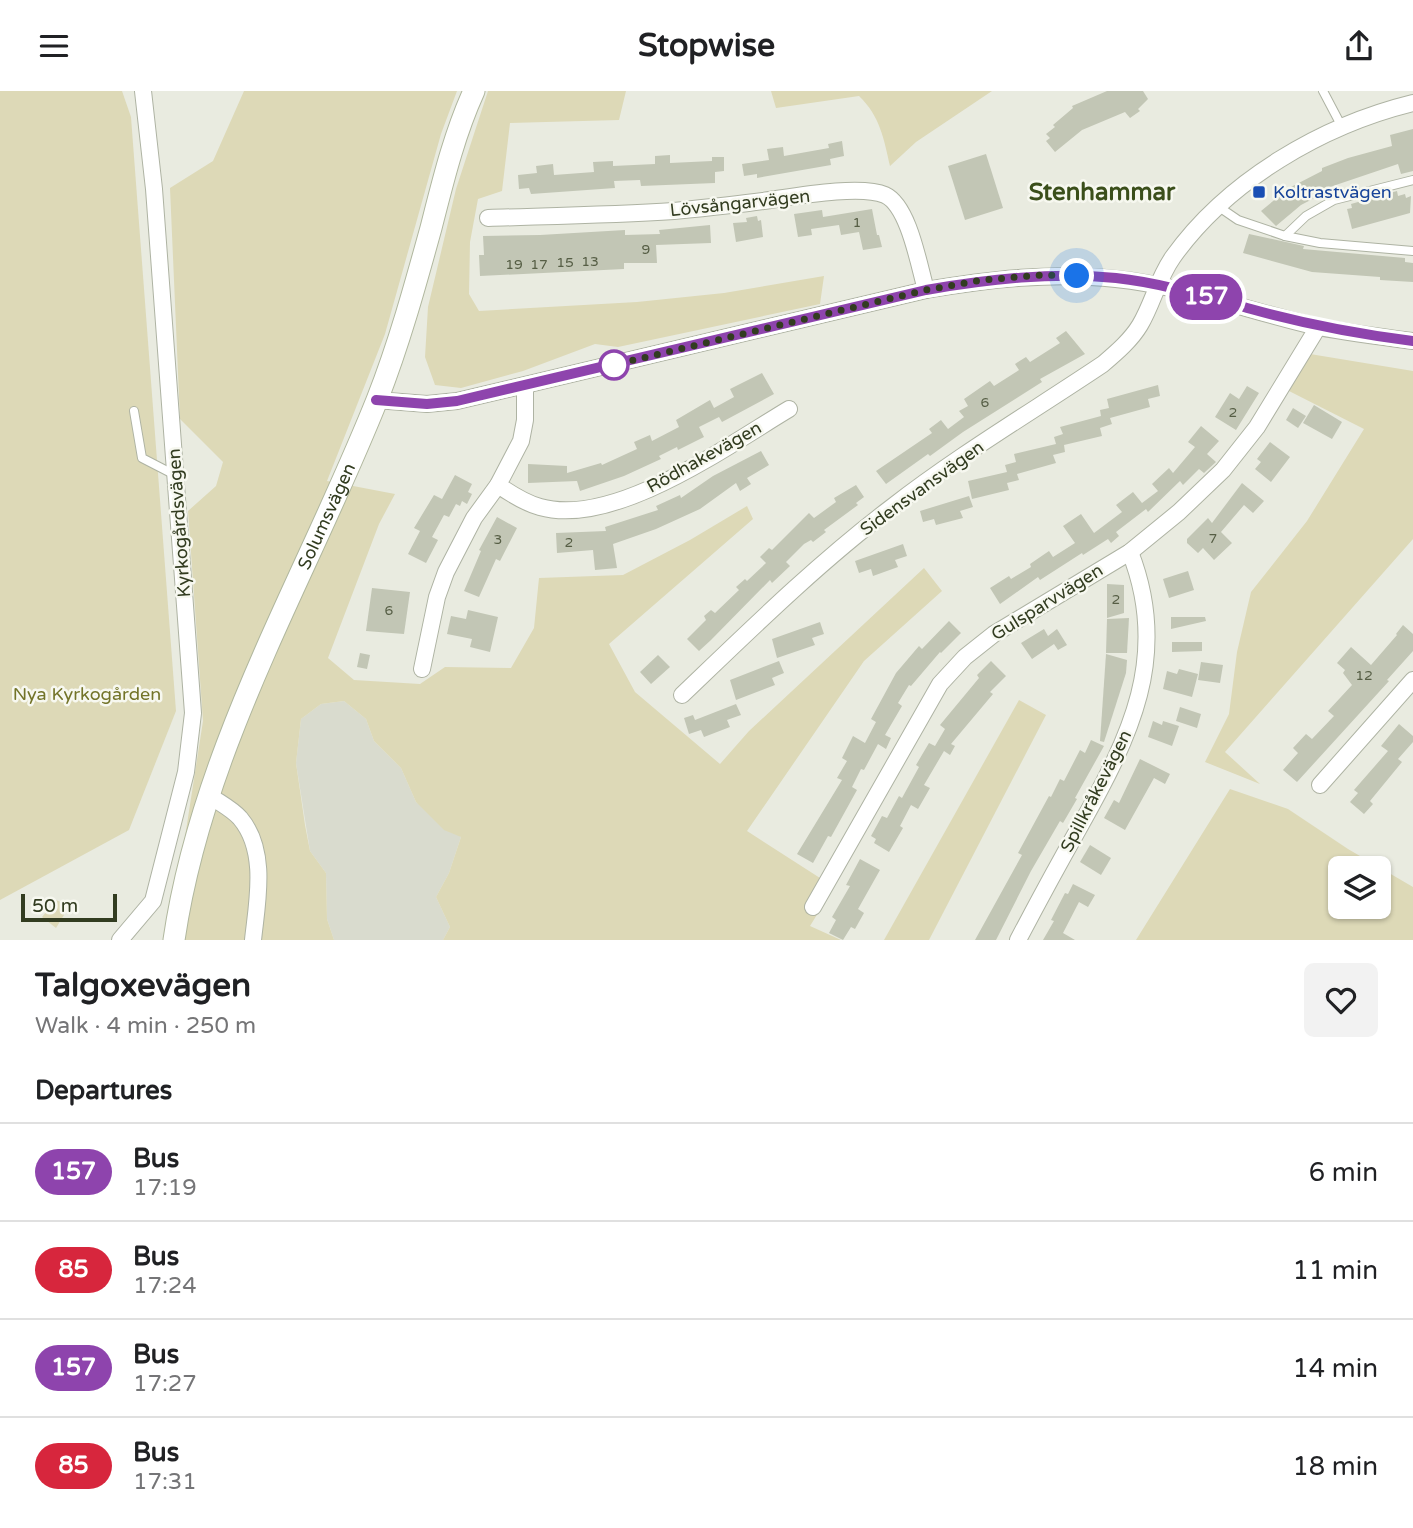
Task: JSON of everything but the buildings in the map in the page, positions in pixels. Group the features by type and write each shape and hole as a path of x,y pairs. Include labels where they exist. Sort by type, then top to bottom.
{"main road":[{"name":"Solumsvägen","path":"174,940 193,847 227,745 376,400 407,314 453,146 474,91"}],"street":[{"name":"Kyrkogårdsvägen","path":"120,940 153,901 186,772 193,713 154,188 143,91"},
{"path":"1158,285 1179,250 1194,232 1254,178 1299,149 1342,127 1413,103"},
{"name":"Lövsångarvägen","path":"488,218 627,214 717,207 851,191 877,192 887,195 902,215 912,238 926,290"},
{"path":"376,400 404,404 457,401 926,290 982,280 1043,275 1119,279 1158,285 1318,327 1413,341"},
{"name":"Sidensvansvägen","path":"682,695 790,592 892,507 963,456 1103,364 1139,327 1158,285"},
{"name":"Gulsparvvägen","path":"813,907 940,684 965,657 994,634 1130,552 1179,512 1223,470 1257,427 1318,327"},
{"path":"422,669 437,597 446,572 474,518 498,485 521,441 525,420 524,386"},
{"name":"Rödhakevägen","path":"498,485 521,500 541,507 563,511 603,506 681,474 789,409"},
{"name":"Spillkråkevägen","path":"1018,940 1124,742 1139,700 1147,638 1146,608 1141,580 1130,552"},
{"path":"1320,785 1413,680"},
{"path":"210,796 239,817 247,827 254,847 258,870 253,940"}],"lane":[{"path":"1323,91 1342,127"},
{"path":"1285,236 1306,216 1334,200 1413,180"},
{"path":"1220,207 1238,220 1285,236 1320,243 1413,251"},
{"path":"134,411 142,458 176,475"}],"shaded area":[{"path":"344,701 366,719 374,741 401,768 416,802 461,837 449,873 436,897 450,927 443,940 334,940 327,919 326,873 310,851 296,763 301,719 321,704"}],"green space":[{"name":"Nya Kyrkogården","path":"0,91 122,91 131,117 176,711 129,830 0,900"},
{"path":"244,91 457,91 441,134 385,334 327,481 395,494 379,524 328,658 354,680 420,684 445,667 511,668 534,628 539,578 623,575 747,506 753,519 609,644 635,692 720,764 749,731 924,568 942,591 864,661 747,831 834,887 810,926 841,940 443,940 450,927 436,897 449,873 461,837 444,830 416,802 401,768 374,741 366,719 344,701 321,704 301,719 296,763 310,851 326,873 327,919 334,940 169,940 203,721 188,511 216,486 223,462 180,419 170,188 213,161"},
{"path":"488,91 626,91 619,120 510,123 502,191 478,199 470,242 469,294 479,311 637,302 724,293 824,276 820,304 618,347 595,344 523,371 461,388 435,385 425,357 428,307 456,189"},
{"path":"771,91 992,91 916,142 890,166 876,120 859,96 776,108"},
{"path":"1310,354 1413,371 1413,539 1225,752 1260,784 1205,762 1229,714 1237,652 1251,592 1307,521 1364,429 1289,391"},
{"path":"1019,700 1046,715 929,940 884,940"},
{"path":"1230,789 1288,809 1360,856 1328,856 1328,919 1391,919 1391,874 1413,887 1413,940 1136,940"},
{"path":"56,900 63,903 64,915 56,928 42,917"}],"bus line":[{"name":"157","path":"376,400 404,404 457,401 926,290 982,280 1043,275 1119,279 1158,285 1318,327 1413,341"}],"place":[{"name":"Koltrastvägen","path":"1259,192"}],"district":[{"name":"Stenhammar","path":"1102,192"}],"route":[{"path":"614,365 605,367 926,290 982,280 1043,275 1077,276"}]}
